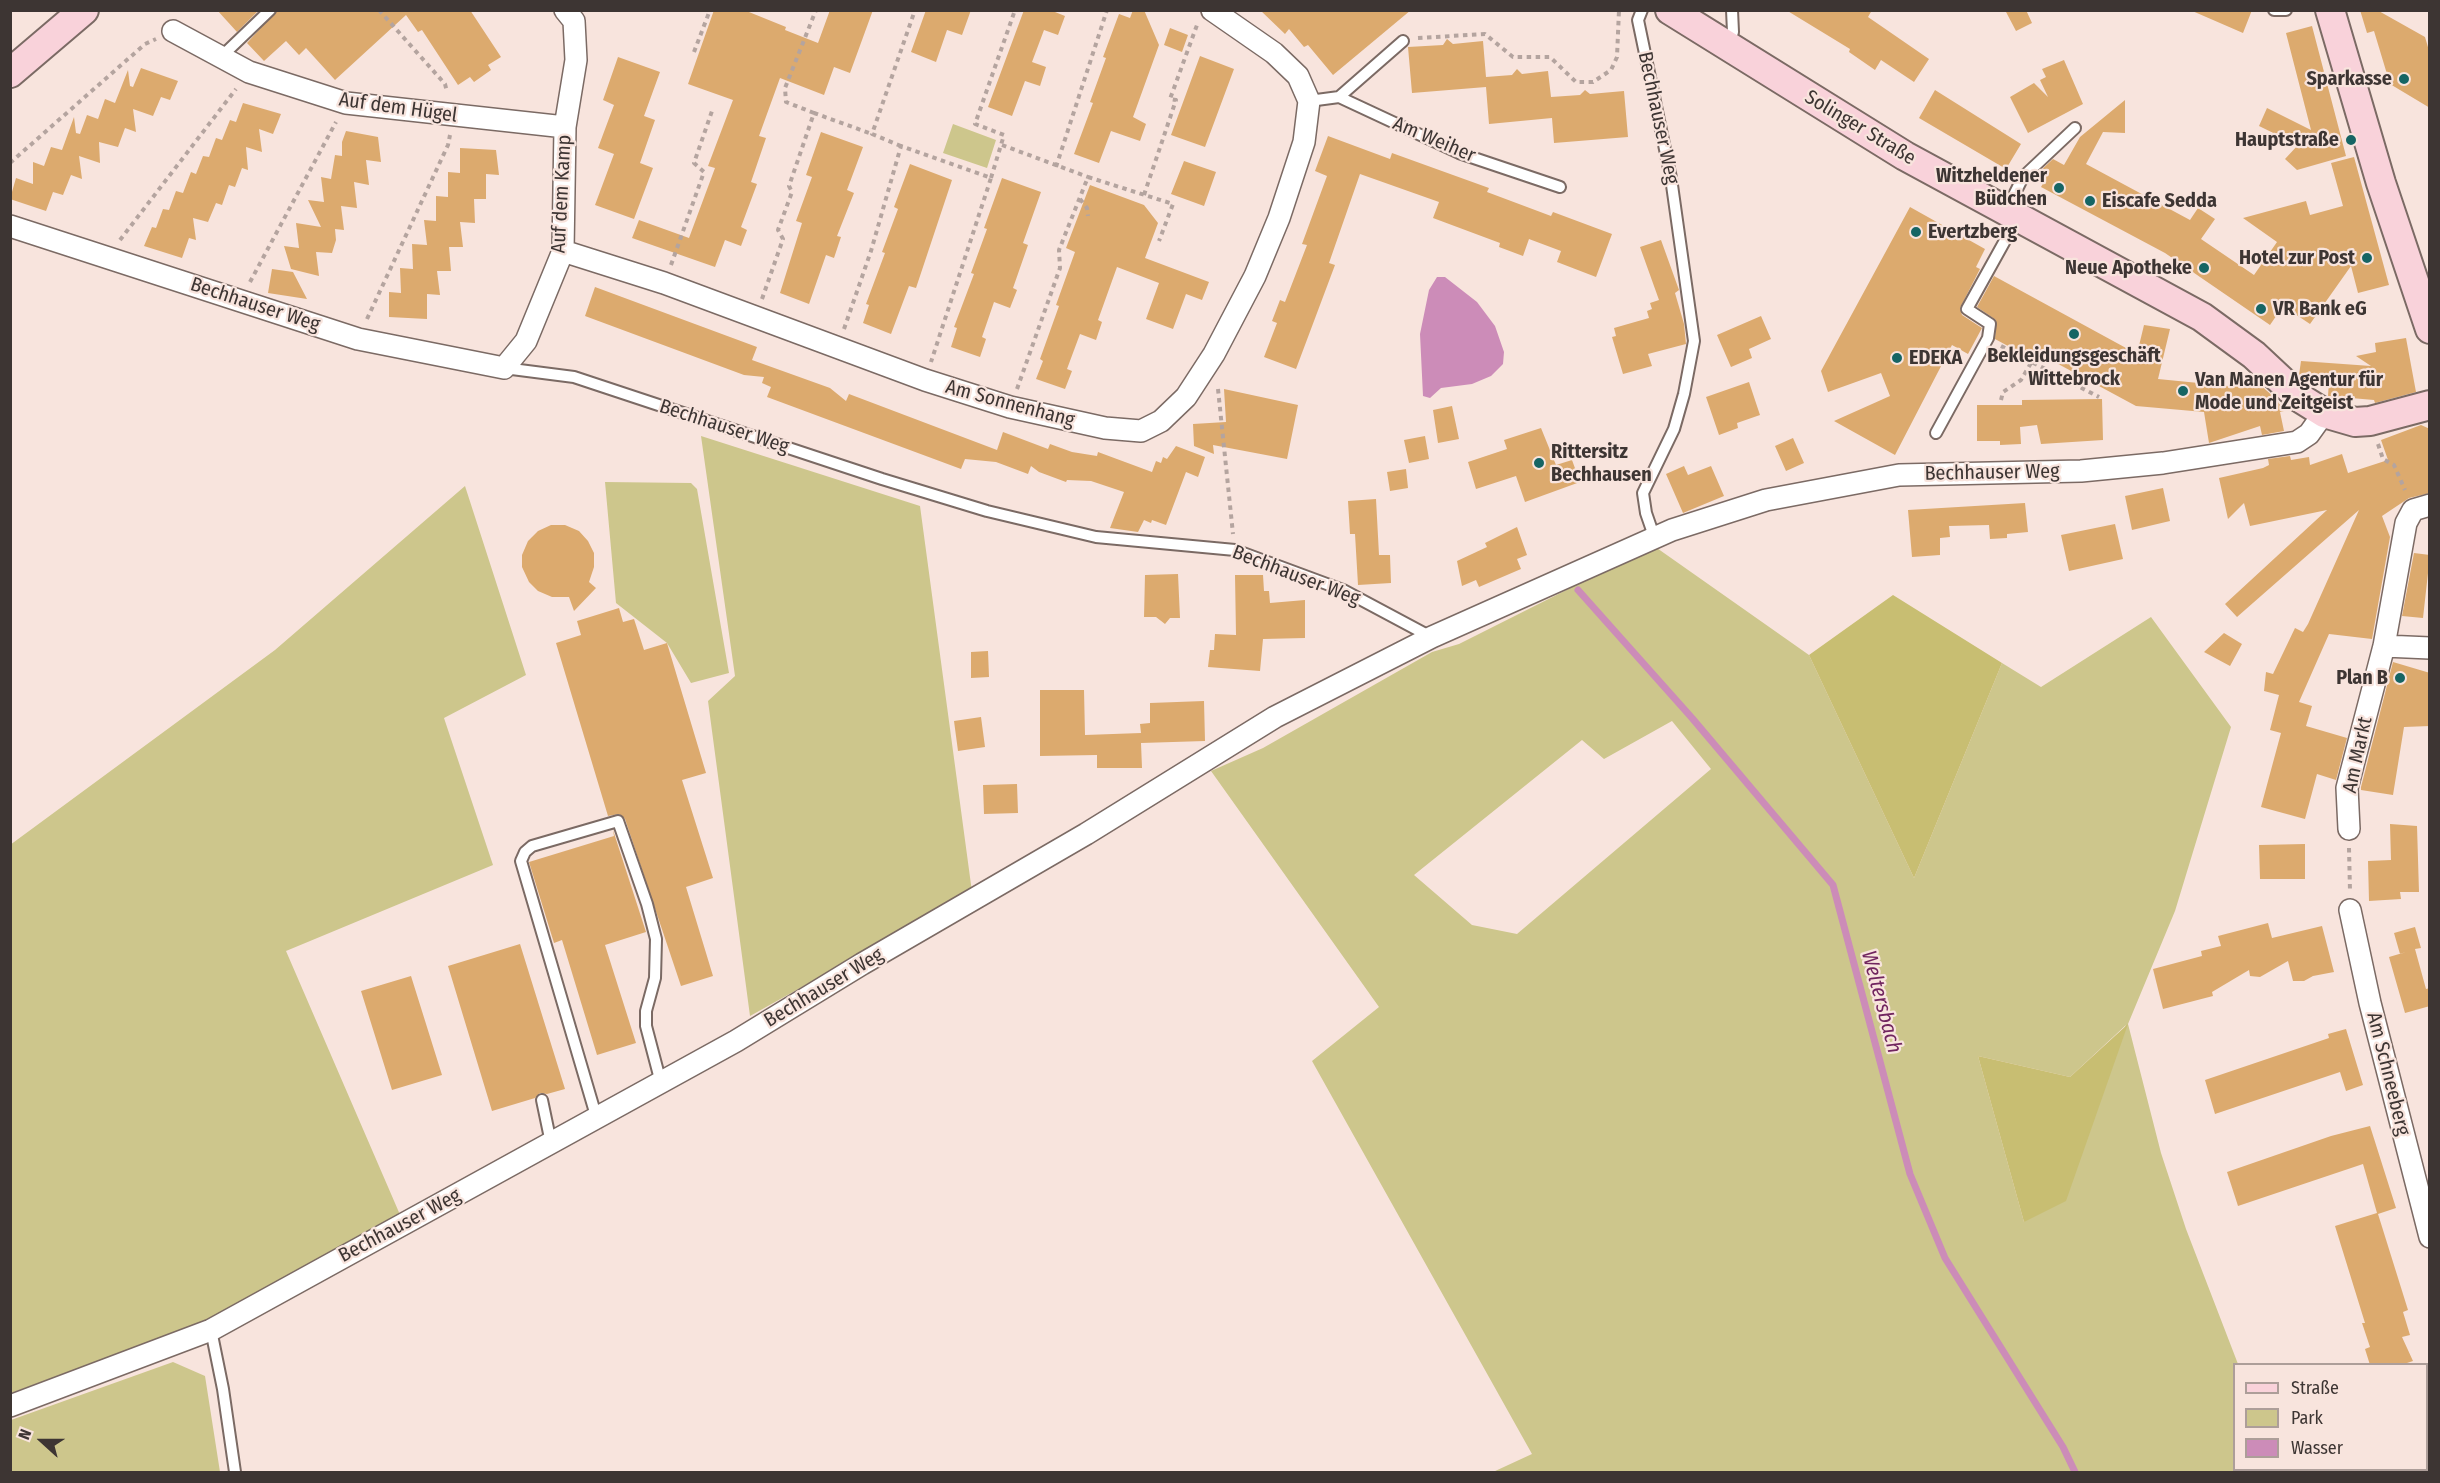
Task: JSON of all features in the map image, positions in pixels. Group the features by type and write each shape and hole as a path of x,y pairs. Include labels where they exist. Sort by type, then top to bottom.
{"main road":[{"path":"10,73 84,10"},
{"name":"Solinger Straße","path":"1670,10 1896,151 2202,317 2254,355 2300,398 2324,413 2355,422 2370,421 2430,405"},
{"path":"2330,10 2381,183 2430,329"}],"street":[{"name":"Auf dem Kamp","path":"504,368 526,341 563,251 565,127 576,60 574,21 565,10"},
{"path":"1205,16 1274,54 1298,76 1310,101"},
{"name":"Auf dem Hügel","path":"173,32 249,72 346,103 565,127"},
{"name":"Am Sonnenhang","path":"563,251 664,283 925,380 1010,407 1105,428 1141,431 1161,421 1186,397 1214,354 1255,276 1279,218 1304,142 1310,101"},
{"name":"Bechhauser Weg","path":"10,226 358,339 504,368"},
{"name":"Bechhauser Weg","path":"10,1406 211,1330 288,1285 661,1083 1086,834 1275,717 1432,637 1672,530 1766,500 1899,475 2081,471 2163,463 2297,442 2309,434 2324,413"},
{"name":"Am Markt","path":"2349,829 2347,788 2384,646 2406,523 2421,508"},
{"path":"2384,646 2430,648"},
{"name":"Am Schneeberg","path":"2350,910 2370,1003 2430,1237"}],"lane":[{"path":"221,57 270,10"},
{"name":"Bechhauser Weg","path":"1642,10 1638,20 1671,178 1694,341 1684,394 1674,429 1643,493 1646,513 1655,539"},
{"path":"1726,46 1733,32 1732,10"},
{"path":"2274,10 2279,13 2286,10"},
{"path":"1310,101 1340,97 1403,41"},
{"name":"Am Weiher","path":"1340,97 1459,153 1560,187"},
{"path":"1936,433 1988,338 1990,324 1967,309 2012,214 2023,177 2075,128"},
{"name":"Bechhauser Weg","path":"504,368 574,377 882,479 987,511 1096,537 1235,550 1342,590 1432,637"},
{"path":"597,1119 521,861 525,852 532,846 618,821 647,904 656,939 655,978 646,1011 646,1026 661,1083"},
{"path":"542,1100 551,1143"},
{"path":"211,1330 223,1389 235,1473"}],"path":[{"path":"358,339 448,145 453,116 445,84 379,10"},
{"path":"694,52 710,10"},
{"path":"816,10 785,88 786,102 992,178"},
{"path":"872,134 915,10"},
{"path":"925,380 1002,145 1004,135 975,124 1015,10"},
{"path":"1056,167 1107,10"},
{"path":"1403,41 1424,37 1485,34 1513,57 1550,57 1576,82 1593,82 1611,70 1617,57 1619,10"},
{"path":"1143,195 1176,100 1170,99 1205,16"},
{"path":"10,163 145,44 173,32"},
{"path":"107,257 249,72"},
{"path":"239,301 346,103"},
{"path":"664,283 704,172 694,163 711,111"},
{"path":"756,318 783,239 778,230 792,192 789,186 814,113"},
{"path":"1002,145 1056,167 1173,204 1159,241"},
{"path":"838,348 871,251 901,146"},
{"path":"1010,407 1060,268 1059,250 1088,177"},
{"path":"1080,199 1087,208 1088,216"},
{"path":"1988,338 2031,363 2099,397"},
{"path":"1214,354 1235,550"},
{"path":"2001,400 2002,392 2021,380 2031,363"},
{"path":"2383,459 2394,465 2421,508"},
{"path":"2349,829 2350,910"}],"green space":[{"path":"953,124 996,140 987,168 943,153"},
{"path":"701,436 920,506 972,892 750,1016 708,701 735,676"},
{"path":"605,482 691,483 697,489 729,673 691,683 667,643 616,603"},
{"path":"465,486 526,675 444,718 493,865 286,951 401,1217 189,1329 11,1393 10,845 275,650"},
{"path":"1654,546 1809,655 1914,878 2002,663 2041,687 2151,617 2231,727 2175,911 2128,1024 2161,1153 2186,1229 2238,1363 2233,1363 2233,1471 2428,1471 2429,1388 2429,1472 1493,1472 1532,1454 1312,1061 1379,1007 1211,771 1263,748 1432,652 1459,644","holes":["1672,721 1711,769 1517,934 1472,925 1414,875 1582,740 1604,759","2126,1025 2024,1222 1978,1056 2070,1077"]},
{"path":"173,1362 205,1376 220,1472 11,1472 11,1420"}],"shaded area":[{"path":"1893,595 2002,663 1914,878 1809,655"},
{"path":"2128,1024 2066,1201 2024,1222 1978,1056 2070,1077"}],"water":[{"path":"1437,277 1445,277 1477,302 1495,326 1504,352 1503,364 1491,376 1472,384 1441,388 1430,398 1423,396 1420,334 1429,290"}],"building":[{"path":"217,10 259,10 237,32"},
{"path":"277,10 470,10 501,57 488,65 491,70 474,82 470,77 458,85 422,30 418,32 406,15 335,80 306,48 299,55 286,41 264,61 247,43"},
{"path":"714,10 744,10 818,43 830,10 873,10 850,73 834,67 824,95 780,78 759,136 766,138 751,182 757,184 741,227 747,230 741,246 725,240 715,267 632,238 639,220 689,238 715,168 708,166 733,100 688,84"},
{"path":"926,10 971,10 962,35 947,30 936,62 911,52"},
{"path":"1024,10 1050,10 1065,16 1058,35 1044,30 1032,62 1046,67 1040,86 1025,81 1012,116 988,107"},
{"path":"1133,10 1144,10 1159,45 1133,117 1146,124 1140,141 1111,131 1099,163 1074,154 1093,103 1090,102 1106,58 1103,57 1119,14 1130,18"},
{"path":"1260,10 1411,10 1333,75 1308,45 1304,47 1289,29 1285,34"},
{"path":"1786,10 1872,10 1868,17 1929,59 1914,82 1881,60 1875,70 1849,52 1850,49"},
{"path":"2005,10 2026,10 2032,23 2016,31"},
{"path":"2190,10 2252,10 2243,33"},
{"path":"2360,10 2377,10 2425,37 2430,54 2430,108 2390,84 2374,31 2367,33"},
{"path":"2312,26 2346,156 2297,170 2285,159 2298,145 2259,126 2267,108 2311,130 2286,33"},
{"path":"1170,28 1188,35 1182,52 1164,45"},
{"path":"1447,39 1453,44 1483,41 1486,77 1512,75 1517,69 1522,74 1548,71 1551,97 1580,95 1585,90 1590,94 1624,91 1628,137 1554,143 1552,118 1489,124 1486,87 1412,93 1408,47 1443,45"},
{"path":"1200,56 1234,69 1205,147 1171,135"},
{"path":"618,57 660,72 644,116 655,120 640,163 653,168 634,219 595,205 614,154 598,148 614,105 603,100"},
{"path":"2064,60 2083,104 2028,133 2010,97 2034,83 2048,97 2040,80 2046,77 2042,69"},
{"path":"141,68 178,81 170,100 161,97 153,116 133,109 136,132 125,128 118,147 99,142 100,163 79,156 82,179 71,175 63,195 53,192 46,211 10,199 16,178 33,184 33,162 44,166 51,147 62,150 74,117 76,133 80,134 87,115 98,119 105,99 115,103 128,70 130,86 133,87"},
{"path":"1935,90 2021,144 2006,169 1919,118"},
{"path":"2125,100 2125,133 2103,132 2086,164 2190,220 2198,208 2215,219 2201,239 2254,275 2277,242 2243,218 2306,201 2310,215 2343,206 2331,163 2354,157 2389,285 2358,293 2351,266 2310,324 2283,306 2270,325 2165,253 2041,187 2046,178 2038,173 2053,159 2064,165 2080,137"},
{"path":"243,103 281,114 273,134 259,129 262,152 246,147 248,170 242,168 235,187 229,185 222,205 216,203 208,222 193,218 196,240 189,238 182,258 144,246 152,227 156,228 163,209 169,210 176,191 183,193 191,172 196,174 203,156 209,157 216,138 222,140 230,120 236,122"},
{"path":"346,131 378,137 381,162 366,160 369,185 354,182 357,208 341,206 344,230 335,229 336,240 332,253 316,252 319,276 291,269 284,246 299,248 296,223 321,227 308,200 324,202 321,177 331,179 335,155 342,156 342,142"},
{"path":"821,132 863,147 847,190 854,193 837,236 841,237 834,258 826,255 809,304 780,293 802,223 796,221 812,177 806,175"},
{"path":"1328,136 1390,159 1392,153 1489,188 1487,192 1551,216 1553,212 1612,234 1596,277 1557,262 1561,251 1529,239 1523,256 1499,247 1500,243 1433,218 1439,202 1360,174 1329,263 1335,265 1296,369 1264,357 1277,323 1272,321 1280,300 1285,302 1307,245 1302,244 1327,176 1315,171"},
{"path":"460,148 496,150 499,175 486,174 486,199 474,199 475,223 460,222 463,247 449,247 451,271 437,271 440,295 427,294 427,319 389,317 389,292 401,293 400,268 413,269 412,244 427,245 424,220 436,221 436,196 448,197 448,172 460,173"},
{"path":"1184,161 1216,172 1204,206 1171,194"},
{"path":"910,164 952,180 916,288 909,286 891,334 863,323 869,305 866,304 898,209 894,207"},
{"path":"1002,178 1041,192 1023,243 1028,245 1013,288 1017,290 1010,308 994,302 982,337 986,339 980,357 951,347 957,328 954,327 974,274 971,273 987,229 984,228"},
{"path":"1090,185 1144,205 1158,223 1145,258 1209,282 1202,300 1186,294 1173,329 1146,319 1159,283 1117,267 1098,320 1102,322 1096,340 1080,334 1067,369 1072,371 1065,389 1036,379 1043,361 1040,359 1059,306 1056,305 1075,252 1066,248"},
{"path":"1910,207 1985,249 1976,267 1980,269 1960,308 1962,315 1982,328 1968,354 1952,345 1895,455 1834,421 1890,396 1881,373 1828,392 1821,371"},
{"path":"1661,240 1679,290 1675,293 1684,324 1686,344 1648,354 1652,366 1623,374 1612,337 1616,336 1614,328 1649,318 1647,311 1652,309 1650,303 1659,300 1640,247"},
{"path":"272,269 293,272 307,299 268,293"},
{"path":"1994,276 2137,354 2144,325 2170,329 2158,379 2229,386 2247,373 2276,399 2284,411 2280,412 2284,431 2262,435 2260,426 2209,443 2204,412 2136,406 2036,352 2032,359 1995,339 1996,320 1977,307"},
{"path":"595,287 757,347 752,360 830,388 846,401 849,394 997,450 1003,432 1048,449 1050,444 1072,452 1097,456 1098,452 1152,472 1156,461 1161,463 1163,457 1167,459 1176,446 1205,457 1198,477 1186,472 1166,525 1144,520 1138,532 1110,528 1124,492 1091,481 1067,480 1066,482 1039,472 1031,466 1028,474 996,462 965,459 961,469 767,397 771,387 762,383 764,377 744,375 585,316"},
{"path":"1761,316 1771,339 1749,349 1752,358 1731,367 1717,335"},
{"path":"2406,338 2416,392 2375,403 2374,400 2328,396 2329,381 2304,379 2299,375 2301,361 2371,366 2356,356 2376,352 2375,343"},
{"path":"1749,382 1760,415 1737,423 1738,428 1719,435 1706,397"},
{"path":"1224,389 1298,405 1287,459 1213,445 1214,454 1194,446 1193,424 1226,422"},
{"path":"2102,399 2103,440 2041,444 2037,425 2020,427 2021,444 2000,445 2000,441 1977,441 1977,405 2022,405 2022,400"},
{"path":"1452,406 1459,439 1438,443 1433,410"},
{"path":"2421,425 2430,429 2430,493 2409,498 2382,516 2390,537 2372,639 2329,634 2299,702 2312,706 2306,726 2347,738 2336,780 2317,774 2305,819 2261,807 2281,733 2270,730 2279,695 2264,691 2266,672 2273,674 2295,628 2303,632 2308,624 2359,510 2237,617 2225,604 2327,510 2250,526 2244,503 2228,519 2219,478 2263,468 2269,465 2268,459 2290,456 2291,460 2309,457 2310,465 2342,454 2348,473 2388,460 2381,440"},
{"path":"1541,428 1556,465 1572,460 1580,482 1525,502 1516,476 1476,489 1468,462 1507,449 1504,440"},
{"path":"1425,436 1429,459 1409,463 1404,440"},
{"path":"1793,438 1804,463 1786,471 1775,446"},
{"path":"1684,466 1688,475 1711,466 1724,496 1683,513 1666,474"},
{"path":"1406,469 1408,488 1390,491 1387,472"},
{"path":"2163,488 2170,521 2132,530 2125,496"},
{"path":"1376,499 1379,555 1390,555 1391,583 1358,585 1355,534 1350,534 1348,501"},
{"path":"2025,503 2028,532 2007,534 2007,538 1990,539 1989,525 1949,526 1950,537 1940,538 1940,555 1912,557 1908,510"},
{"path":"2115,524 2123,559 2069,571 2061,535"},
{"path":"551,525 565,525 579,531 588,541 594,553 594,567 589,582 596,588 574,611 569,597 552,597 538,591 529,582 522,567 522,555 528,541 538,531"},
{"path":"1517,527 1527,555 1517,559 1521,569 1479,587 1476,580 1462,586 1457,561 1487,547 1485,543"},
{"path":"2414,553 2430,555 2423,618 2402,616"},
{"path":"1178,574 1180,618 1170,618 1165,624 1156,617 1144,617 1145,575"},
{"path":"1235,575 1263,575 1264,591 1269,591 1270,603 1305,600 1305,638 1263,639 1260,671 1208,667 1210,650 1214,650 1215,634 1236,635"},
{"path":"619,608 623,622 634,619 644,650 667,643 706,773 682,780 713,878 686,887 713,976 681,986 625,819 619,814 608,816 556,643 581,635 577,621"},
{"path":"2224,633 2242,644 2230,666 2204,652"},
{"path":"988,651 989,677 971,678 971,652"},
{"path":"2393,662 2430,673 2430,726 2404,727 2393,795 2361,790 2361,787"},
{"path":"1040,690 1084,690 1085,735 1141,733 1140,724 1150,723 1150,703 1204,701 1205,741 1141,743 1142,768 1097,768 1097,755 1040,756"},
{"path":"981,717 985,747 958,751 954,721"},
{"path":"1017,784 1018,813 984,814 983,785"},
{"path":"2390,824 2417,826 2419,892 2400,892 2401,899 2369,901 2368,861 2391,860"},
{"path":"613,830 646,932 605,945 636,1043 597,1055 562,940 554,943 529,862 614,836"},
{"path":"2305,844 2305,879 2260,879 2259,845"},
{"path":"2268,923 2272,938 2322,926 2334,972 2313,976 2304,981 2293,981 2288,961 2260,977 2250,976 2249,970 2212,992 2213,996 2163,1009 2153,969 2202,956 2201,951 2221,946 2218,936"},
{"path":"2415,927 2421,948 2415,949 2426,989 2430,988 2430,1006 2405,1013 2389,957 2400,954 2394,933"},
{"path":"520,944 565,1089 547,1094 540,1093 535,1098 492,1111 448,966"},
{"path":"411,976 442,1075 392,1090 361,991"},
{"path":"2346,1029 2363,1085 2346,1091 2340,1072 2215,1114 2205,1080 2329,1038 2328,1034"},
{"path":"2370,1126 2396,1208 2378,1214 2408,1310 2403,1312 2410,1335 2402,1337 2413,1361 2369,1363 2365,1349 2370,1347 2362,1323 2365,1323 2335,1226 2377,1213 2363,1164 2238,1206 2227,1172 2331,1136"}],"waterway":[{"name":"Weltersbach","path":"1578,590 1692,718 1833,885 1910,1174 1945,1258 2063,1447 2075,1472"}],"place":[{"name":"Sparkasse","path":"2404,79"},
{"name":"Hauptstraße","path":"2351,140"},
{"name":"Witzheldener Büdchen","path":"2059,188"},
{"name":"Eiscafe Sedda","path":"2090,201"},
{"name":"Evertzberg","path":"1916,232"},
{"name":"Hotel zur Post","path":"2367,258"},
{"name":"Neue Apotheke","path":"2204,268"},
{"name":"VR Bank eG","path":"2261,309"},
{"name":"Bekleidungsgeschäft Wittebrock","path":"2074,334"},
{"name":"EDEKA","path":"1897,358"},
{"name":"Van Manen Agentur für Mode und Zeitgeist","path":"2183,391"},
{"name":"Rittersitz Bechhausen","path":"1539,463"},
{"name":"Plan B","path":"2400,678"}]}
